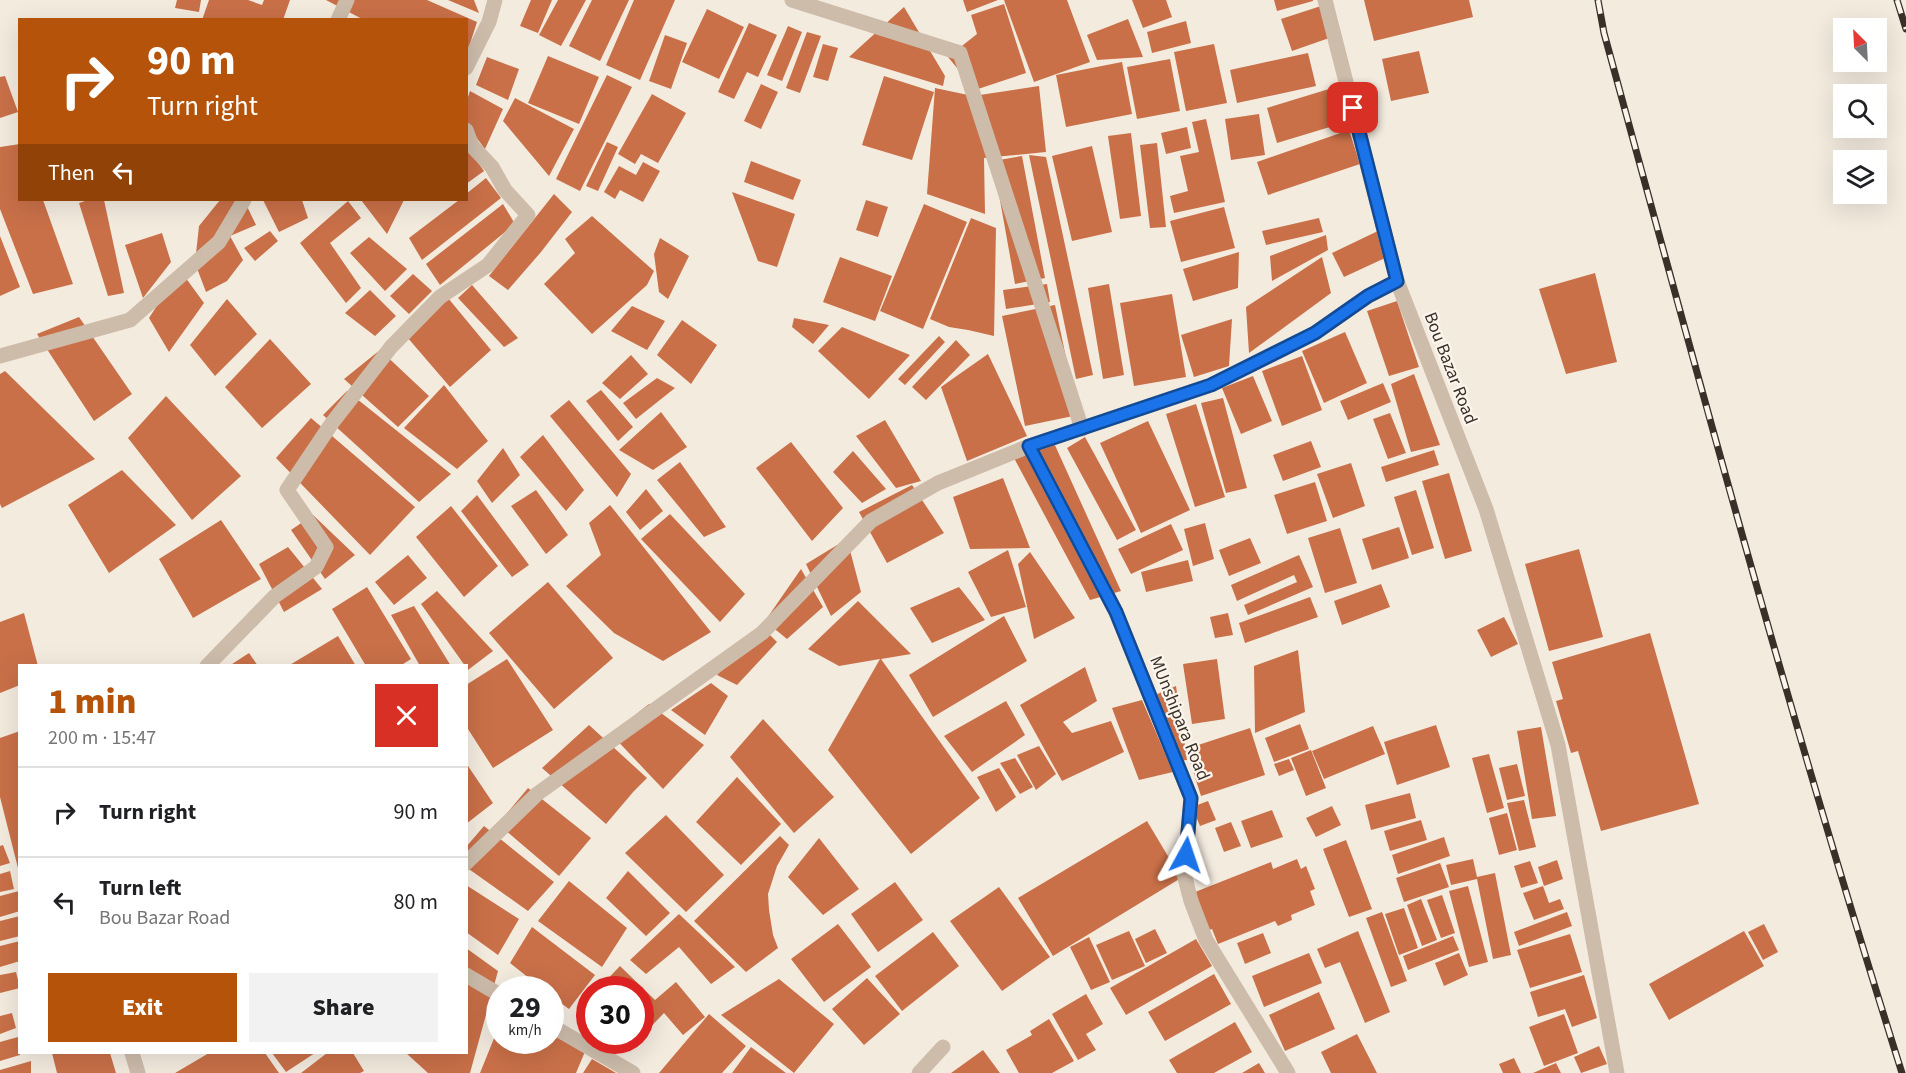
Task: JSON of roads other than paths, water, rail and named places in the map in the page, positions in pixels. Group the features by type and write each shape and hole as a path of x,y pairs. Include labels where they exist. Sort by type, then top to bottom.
{"street":[{"path":"339,18 347,0"},
{"path":"468,64 489,22 495,0"},
{"path":"792,0 960,53 1082,429"},
{"name":"Bou Bazar Road","path":"1325,0 1397,281 1486,509 1558,745 1617,1073"},
{"path":"209,664 275,596 316,567 326,547 287,490 332,423 391,347 440,297 488,265 528,215 505,190 492,167 472,146 468,135"},
{"path":"0,356 130,321 219,242 243,201"},
{"path":"468,861 537,794 762,633 871,521 938,483 1029,446 1211,385 1315,333 1368,296 1397,281"},
{"name":"MUnshipara Road","path":"1029,446 1116,612 1191,798 1184,874 1191,901 1206,940 1288,1073"},
{"path":"468,976 486,987"},
{"path":"564,1033 633,1073"},
{"path":"919,1073 943,1047"},
{"path":"132,1054 138,1073"}],"railway":[{"path":"1598,0 1604,33 1748,554 1823,814 1902,1073"},
{"path":"1897,0 1906,29"}]}
